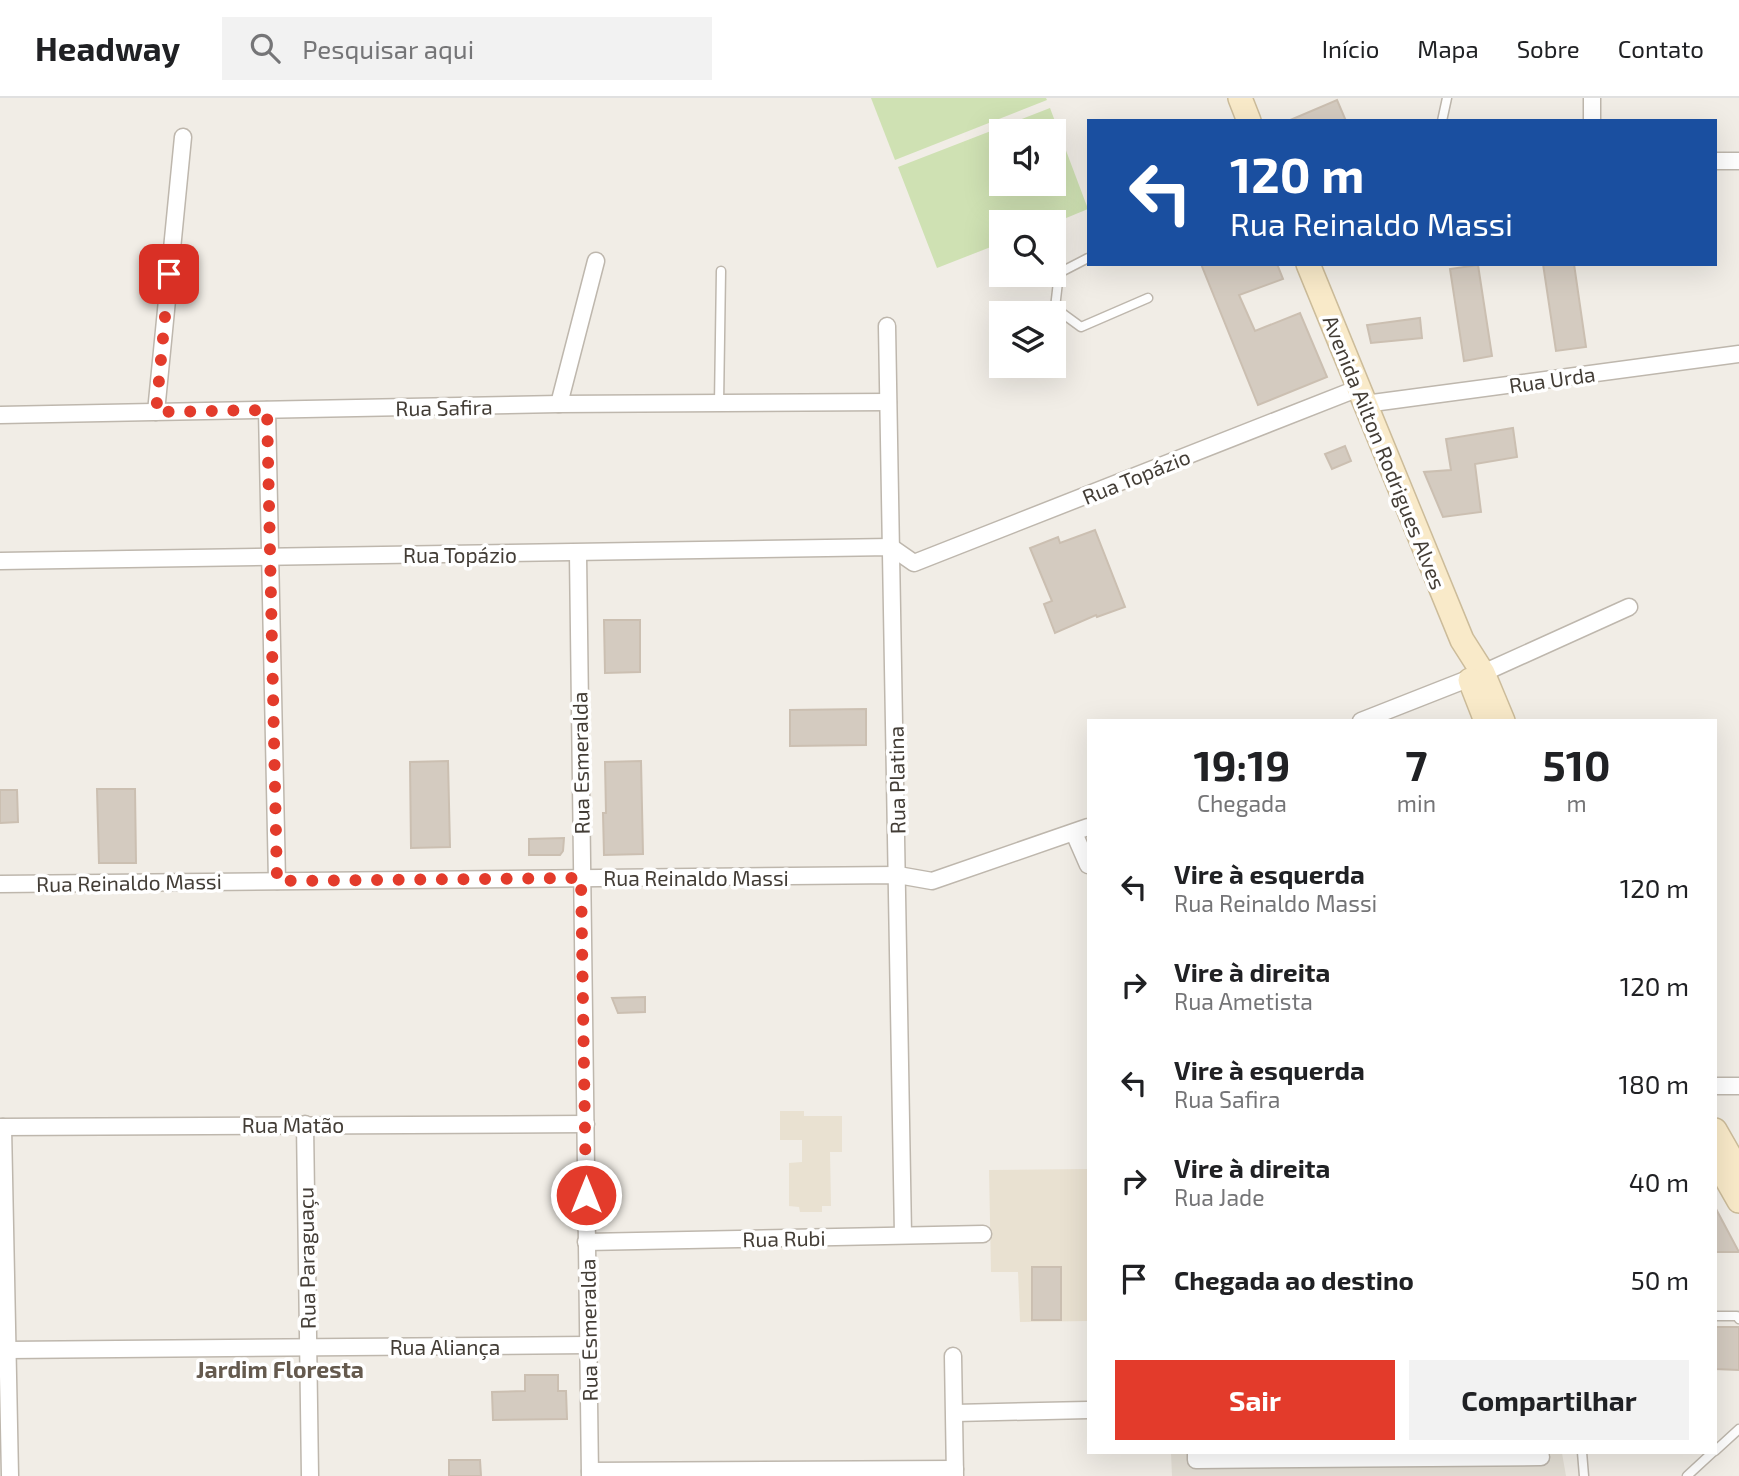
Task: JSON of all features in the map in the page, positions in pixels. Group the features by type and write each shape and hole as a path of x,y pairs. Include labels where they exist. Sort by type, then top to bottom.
{"main road":[{"path":"1240,98 1248,119"},
{"name":"Avenida Ailton Rodrigues Alves","path":"1309,266 1462,639 1476,676 1486,719"},
{"name":"Avenida Ailton Rodrigues Alves","path":"1476,676 1502,719"},
{"path":"1717,1135 1739,1172"},
{"path":"1717,1162 1739,1201"}],"street":[{"path":"1592,98 1592,119"},
{"path":"156,412 183,137"},
{"path":"1717,161 1739,161"},
{"path":"559,404 596,261"},
{"name":"Rua Platina","path":"887,326 903,1235"},
{"name":"Rua Urda","path":"1362,396 1739,354"},
{"name":"Rua Topázio","path":"892,572 1362,396"},
{"name":"Rua Safira","path":"0,415 559,404 888,402"},
{"path":"267,410 277,881"},
{"path":"891,547 914,563"},
{"name":"Rua Topázio","path":"0,561 891,547"},
{"name":"Rua Esmeralda","path":"578,554 590,1474"},
{"path":"1366,719 1476,676 1629,607"},
{"path":"1081,830 1087,860"},
{"name":"Rua Reinaldo Massi","path":"0,884 898,875 932,881 1081,830"},
{"path":"1717,1086 1739,1086"},
{"name":"Rua Paraguaçu","path":"305,1124 310,1476"},
{"name":"Rua Matão","path":"1,1127 586,1124"},
{"path":"1,1127 7,1350 3,1386 9,1476"},
{"name":"Rua Rubi","path":"586,1242 983,1234"},
{"name":"Rua Aliança","path":"7,1350 588,1345"},
{"path":"590,1474 955,1473 953,1356"},
{"path":"955,1413 1087,1410"},
{"path":"1196,1454 1196,1460 1341,1468 1541,1457"}],"lane":[{"path":"1442,119 1447,98"},
{"path":"1087,259 1059,273 1056,296 1055,308 1081,327 1148,298"},
{"path":"719,404 721,271"},
{"path":"1717,1316 1737,1316 1739,1319"},
{"path":"1717,1449 1739,1429"},
{"path":"1581,1454 1584,1476"},
{"path":"1687,1476 1712,1454"}],"shaded area":[{"path":"780,1111 804,1111 804,1116 842,1116 842,1152 830,1152 831,1206 822,1206 822,1212 800,1212 799,1207 789,1206 789,1163 802,1162 802,1140 780,1140"},
{"path":"1087,1169 1087,1321 1020,1322 1018,1272 991,1272 989,1170"},
{"path":"1171,1454 1562,1454 1566,1476 1172,1476"}],"green space":[{"path":"871,98 1047,100 999,119 989,119 989,123 895,160"},
{"path":"1050,108 1054,119 1022,119"},
{"path":"989,132 989,196 1066,196 1066,151 1087,209 1066,218 1066,210 989,210 989,248 937,268 898,167"}],"building":[{"path":"1337,100 1345,119 1293,119"},
{"path":"1202,266 1278,266 1283,279 1239,295 1255,331 1300,313 1327,377 1258,405"},
{"path":"1478,266 1492,356 1464,361 1450,269"},
{"path":"1543,266 1574,266 1586,347 1556,351"},
{"path":"1420,318 1422,338 1371,343 1367,325"},
{"path":"1513,428 1517,457 1475,464 1481,512 1443,517 1424,472 1451,470 1446,439"},
{"path":"1345,446 1351,461 1332,469 1325,454"},
{"path":"1095,530 1125,607 1097,617 1096,615 1055,633 1044,604 1052,601 1030,548 1058,537 1060,543"},
{"path":"604,620 640,620 640,672 605,673"},
{"path":"866,709 866,745 790,746 790,710"},
{"path":"448,761 450,847 411,848 410,762"},
{"path":"641,761 643,854 604,855 605,762"},
{"path":"97,789 135,789 136,863 99,863"},
{"path":"0,790 17,790 18,822 0,823"},
{"path":"564,838 560,855 529,855 529,839"},
{"path":"645,997 645,1012 618,1013 612,998"},
{"path":"1717,1211 1739,1252 1717,1252"},
{"path":"1032,1267 1061,1267 1061,1320 1032,1320"},
{"path":"1717,1327 1739,1327 1739,1370 1717,1369"},
{"path":"525,1375 558,1375 558,1391 566,1391 567,1419 493,1420 492,1392 525,1391"},
{"path":"449,1460 480,1460 481,1476 449,1476"}],"district":[{"name":"Jardim Floresta","path":"280,1369"}],"route":[{"path":"169,274 156,412 267,410 277,881 581,878 586,1195"}]}
